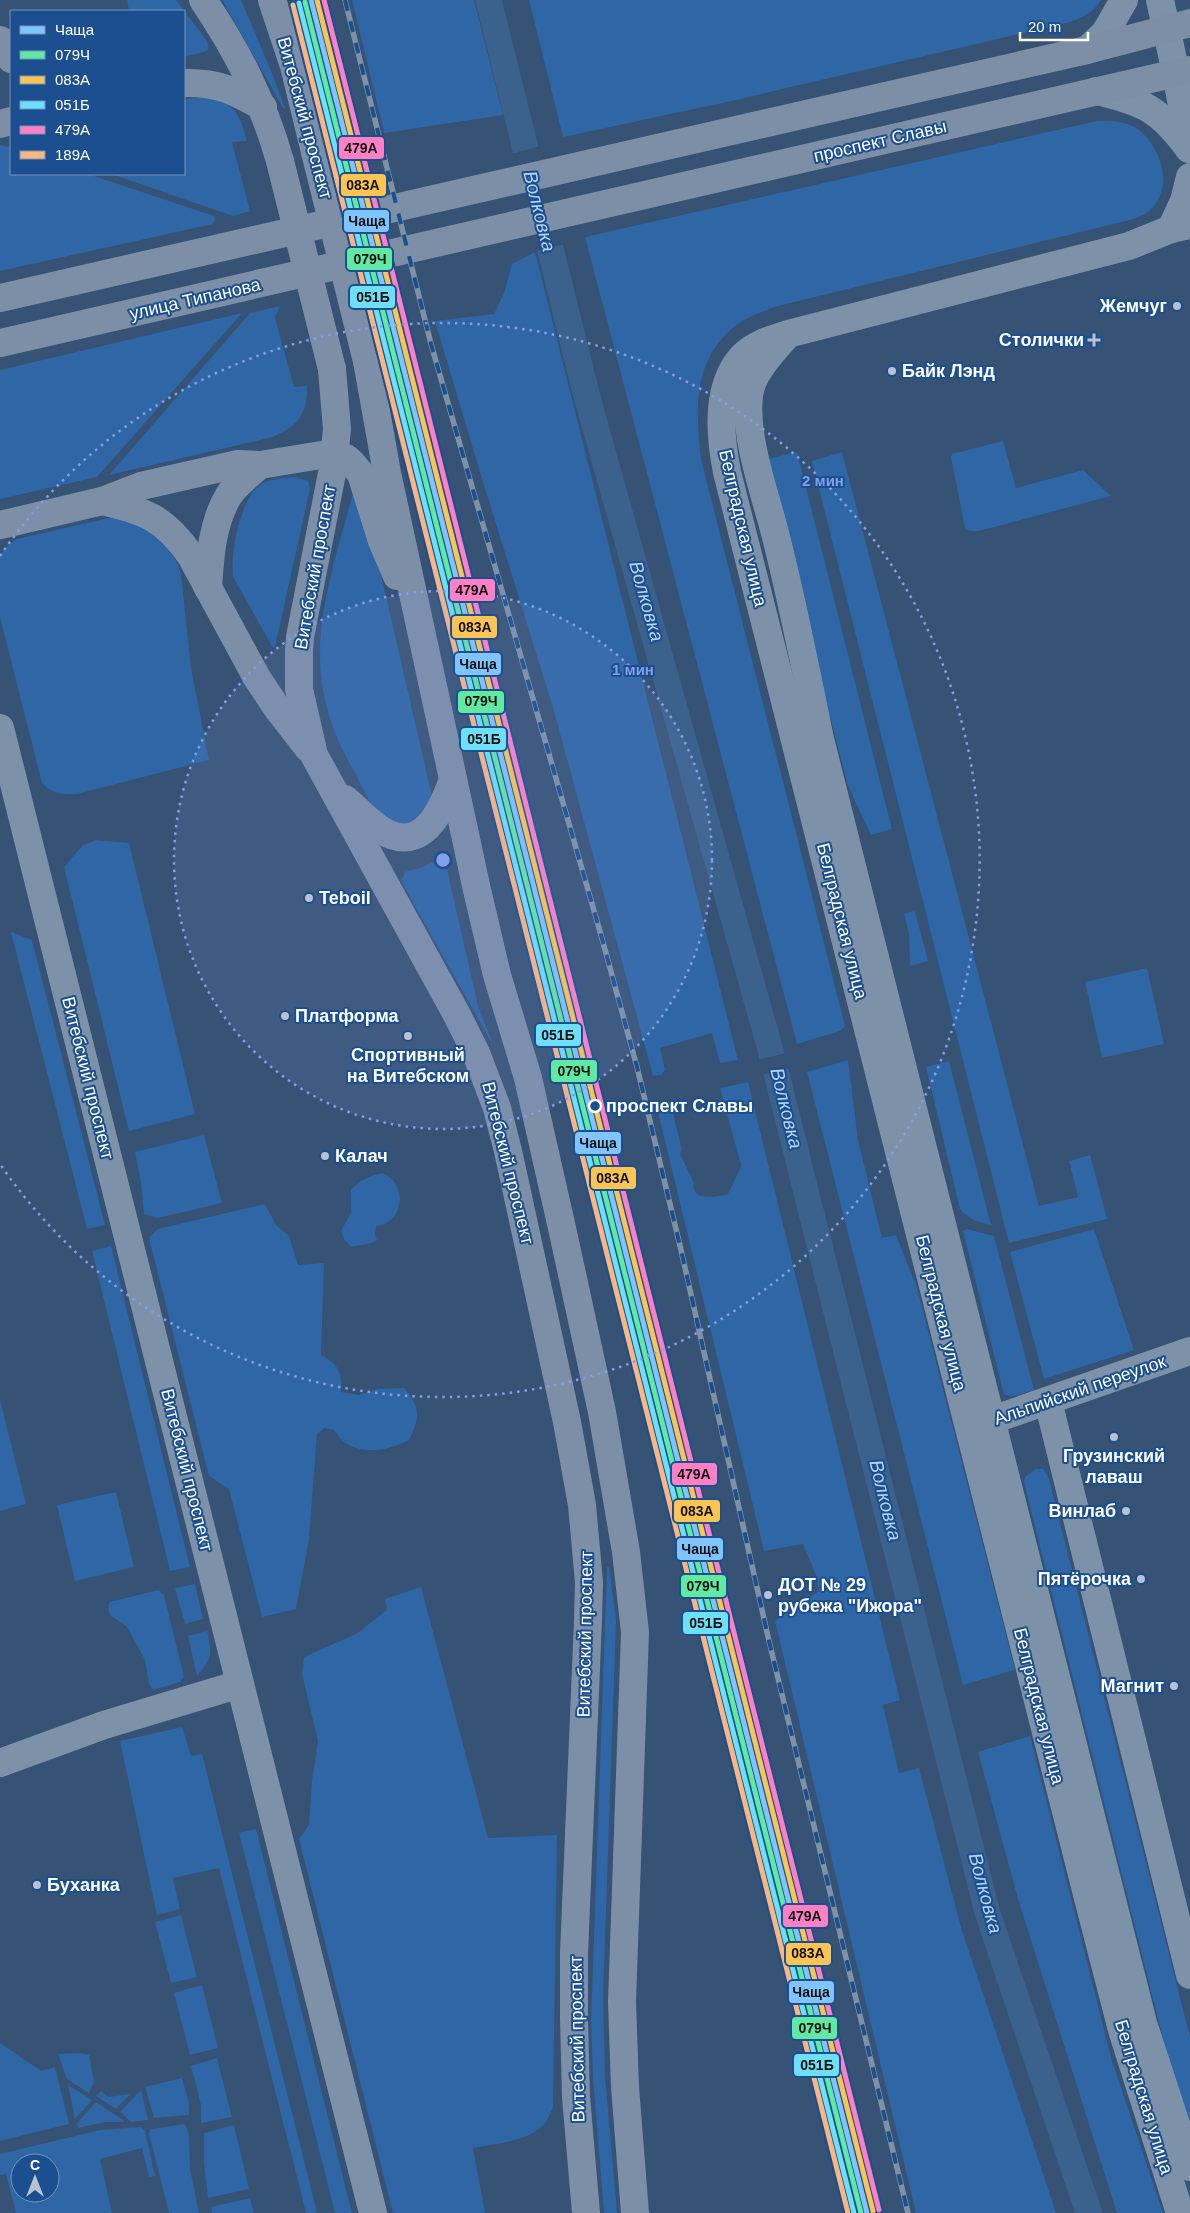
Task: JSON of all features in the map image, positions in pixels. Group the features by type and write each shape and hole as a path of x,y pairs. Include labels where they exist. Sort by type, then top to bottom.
{"main road":[{"name":"Витебский проспект","path":"203,0 235,51 263,107 280,161 332,369 337,429 334,455 299,644 299,689 314,755 458,1016 486,1077 508,1151 567,1422 581,1496 589,1582 574,1954 574,2052 586,2213"},
{"name":"Витебский проспект","path":"272,0 294,66 367,360 387,473 453,780 497,975 528,1078 604,1422 632,1594 635,1632 622,2002 625,2087 635,2213"},
{"path":"0,298 1087,50 1178,26"},
{"path":"0,40 10,57"},
{"name":"проспект Славы","path":"391,255 1183,71"},
{"path":"185,83 206,82 225,87 263,107"},
{"name":"улица Типанова","path":"0,344 391,255"},
{"path":"0,525 102,501 141,486 238,464 260,465 321,455 334,455 352,463 361,474 382,541 422,634"},
{"path":"208,588 210,557 218,517 238,485 260,465"},
{"path":"102,501 141,510 171,530 191,556 257,678 276,708 314,755"},
{"path":"331,786 376,825 389,834 398,837 411,836 430,825 443,806 453,780"}],"street":[{"path":"1087,50 1105,34 1124,0"},
{"path":"1160,0 1178,26 1190,150"},
{"path":"1096,92 1122,97 1145,105 1164,118 1190,150"},
{"path":"1180,227 1190,177"},
{"name":"Белградская улица","path":"1180,227 1129,246 788,334 757,374 749,394 751,435 790,593 820,738 1122,2030 1180,2213"},
{"name":"Витебский проспект","path":"0,728 373,2213"},
{"name":"Альпийский переулок","path":"981,1424 1190,1351"},
{"path":"1048,1401 1190,1976"},
{"name":"Белградская улица","path":"981,1424 1143,2023 1190,2167"},
{"path":"0,1763 104,1725 240,1684"}],"shaded area":[{"path":"127,0 176,0 184,10 129,10"},
{"path":"222,0 241,0 285,108 283,108"},
{"path":"352,0 474,0 503,115 384,133"},
{"path":"529,0 1101,0 1094,9 1074,21 727,102 563,137"},
{"path":"185,12 207,41 209,48 207,51 185,57"},
{"path":"203,97 222,101 238,115 247,141 232,142 250,211 233,216 114,175 185,175 185,99"},
{"path":"1097,121 1113,121 1135,127 1146,137 1158,155 1162,166 1163,187 1160,197 1152,209 1146,213 1130,220 774,307 739,323 724,336 713,351 705,367 700,384 698,402 701,459 845,1026 840,1031 797,1044 585,237"},
{"path":"0,145 10,147 10,175 91,175 214,216 215,220 213,224 0,271"},
{"path":"535,252 738,1060 720,1063 712,1033 660,1048 665,1070 661,1075 653,1076 554,711 435,321 494,314 504,293 512,264"},
{"path":"280,306 275,318 294,387 307,386 303,413 293,425 269,438 109,475 250,313"},
{"path":"242,313 97,477 0,499 0,370"},
{"path":"1003,441 1016,488 1083,470 1111,496 979,531 970,531 965,528 951,457 952,454"},
{"path":"797,452 892,829 871,835 848,786 764,460"},
{"path":"842,452 1039,1206 1078,1197 1069,1161 1090,1155 1107,1219 1009,1243 812,461"},
{"path":"296,477 308,481 310,489 275,647 273,648 233,577 233,555 238,528 246,503 252,493 267,481"},
{"path":"362,492 431,792 430,809 404,828 380,815 362,787 335,733 325,698 320,665 321,632 333,565 353,493"},
{"path":"123,517 142,526 159,538 172,555 181,574 191,668 209,760 77,794 58,793 50,790 42,783 0,617 0,555 7,546 17,539 109,518"},
{"path":"96,840 129,843 195,1114 129,1131 64,867 82,846"},
{"path":"438,860 444,861 446,865 478,1006 494,1047 401,881 405,872"},
{"path":"915,911 928,961 910,966 909,934 904,914"},
{"path":"11,932 32,940 105,1225 87,1229"},
{"path":"1147,968 1164,1044 1102,1058 1085,982"},
{"path":"848,1060 858,1140 882,1238 896,1235 917,1288 1015,1670 963,1685 807,1072"},
{"path":"949,1061 991,1225 974,1220 960,1209 926,1067"},
{"path":"748,1082 900,1700 883,1705 899,1773 919,1768 962,1931 1056,2213 916,2213 775,1621 819,1591 816,1575 803,1544 764,1551 658,1112 672,1109 682,1150 680,1154 694,1183 696,1193 705,1197 728,1194 741,1165 720,1088"},
{"path":"204,1135 222,1203 158,1218 144,1214 135,1152"},
{"path":"382,1173 391,1178 396,1185 400,1203 397,1211 393,1218 385,1224 376,1226 375,1235 377,1240 372,1243 351,1247 344,1239 341,1231 351,1213 351,1190 365,1179"},
{"path":"265,1204 276,1225 289,1236 298,1265 324,1263 321,1355 332,1362 338,1370 341,1380 341,1392 359,1395 377,1389 404,1388 414,1401 417,1419 409,1440 385,1449 360,1449 343,1441 334,1430 325,1428 317,1434 309,1539 296,1609 262,1617 229,1489 209,1476 149,1238 158,1229"},
{"path":"967,1229 994,1236 1034,1390 1014,1396 1004,1395 963,1231"},
{"path":"1094,1229 1134,1350 1044,1379 1010,1252"},
{"path":"111,1246 190,1567 170,1571 92,1251"},
{"path":"0,1400 26,1504 0,1511"},
{"path":"1036,1469 1043,1469 1049,1479 1190,2037 1190,2126 1170,2067 1024,1482 1025,1477"},
{"path":"116,1492 134,1567 75,1581 57,1505"},
{"path":"607,1567 609,1567 616,1621 603,1998 605,2076 617,2213 604,2213 593,2078 591,2023"},
{"path":"195,1584 203,1619 185,1624 175,1588"},
{"path":"421,1587 488,1838 557,1835 553,2108 546,2122 532,2134 512,2141 473,2148 485,2213 393,2213 299,1839 309,1825 312,1781 318,1741 302,1674 304,1657 356,1634 387,1610 385,1599"},
{"path":"158,1590 164,1595 184,1677 180,1682 153,1690 149,1684 145,1660 127,1627 110,1615 108,1606 110,1602"},
{"path":"207,1631 210,1645 209,1660 197,1676 188,1636"},
{"path":"182,1727 191,1756 202,1754 317,2213 306,2213 219,1868 173,1878 180,1909 157,1915 120,1741"},
{"path":"1030,1736 1112,2061 1163,2213 1117,2213 1018,1899 978,1752"},
{"path":"256,1829 352,2213 335,2213 239,1833"},
{"path":"181,1915 197,1977 171,1983 155,1922"},
{"path":"202,1985 218,2048 190,2055 174,1993"},
{"path":"0,2043 41,2071 55,2067 69,2124 0,2141"},
{"path":"80,2053 89,2055 94,2082 89,2093 67,2079 58,2054"},
{"path":"217,2058 232,2117 201,2123 201,2105 191,2066"},
{"path":"182,2078 189,2103 189,2115 154,2118 145,2087"},
{"path":"68,2085 92,2100 75,2119"},
{"path":"141,2090 148,2120 131,2122 120,2112"},
{"path":"101,2091 108,2097 130,2094 116,2109 96,2096"},
{"path":"96,2102 124,2122 105,2122 78,2128 77,2123"},
{"path":"185,2124 189,2134 190,2169 199,2213 169,2213 149,2133 151,2129"},
{"path":"234,2125 249,2189 208,2198 204,2164 204,2133"},
{"path":"141,2127 145,2131 155,2176 149,2177 142,2148 100,2159 112,2213 16,2213 13,2203 60,2203 60,2153 10,2153 10,2190 6,2174 0,2175 0,2154 100,2130"},
{"path":"250,2198 254,2213 212,2213 211,2207"}],"water":[{"name":"Волковка","path":"475,0 502,0 601,398 783,1047 999,1907 1103,2213 1075,2213 975,1916 758,1053 573,396"}],"pier":[{"path":"541,146 565,244 535,251 511,154"},
{"path":"787,1053 790,1068 761,1075 757,1060"}],"railway":[{"path":"345,0 431,344 601,935 637,1067 681,1250 769,1641 908,2213"}],"transit line":[{"name":"Чаща","path":"311,0 867,2213"},
{"name":"083А","path":"317,0 873,2211"},
{"name":"479А","path":"324,0 879,2210"},
{"name":"079Ч","path":"305,2 861,2213"},
{"name":"051Б","path":"299,3 854,2213"},
{"name":"189А","path":"293,5 848,2213"}],"place":[{"name":"Жемчуг","path":"1177,306"},
{"name":"Столички","path":"1094,340"},
{"name":"Байк Лэнд","path":"892,371"},
{"name":"Teboil","path":"309,898"},
{"name":"Платформа","path":"285,1016"},
{"name":"Спортивный на Витебском","path":"408,1036"},
{"name":"проспект Славы","path":"595,1106"},
{"name":"Калач","path":"325,1156"},
{"name":"Грузинский лаваш","path":"1114,1437"},
{"name":"Винлаб","path":"1126,1511"},
{"name":"Пятёрочка","path":"1141,1579"},
{"name":"ДОТ № 29 рубежа \"Ижора\"","path":"768,1595"},
{"name":"Магнит","path":"1174,1686"},
{"name":"Буханка","path":"37,1885"}]}
